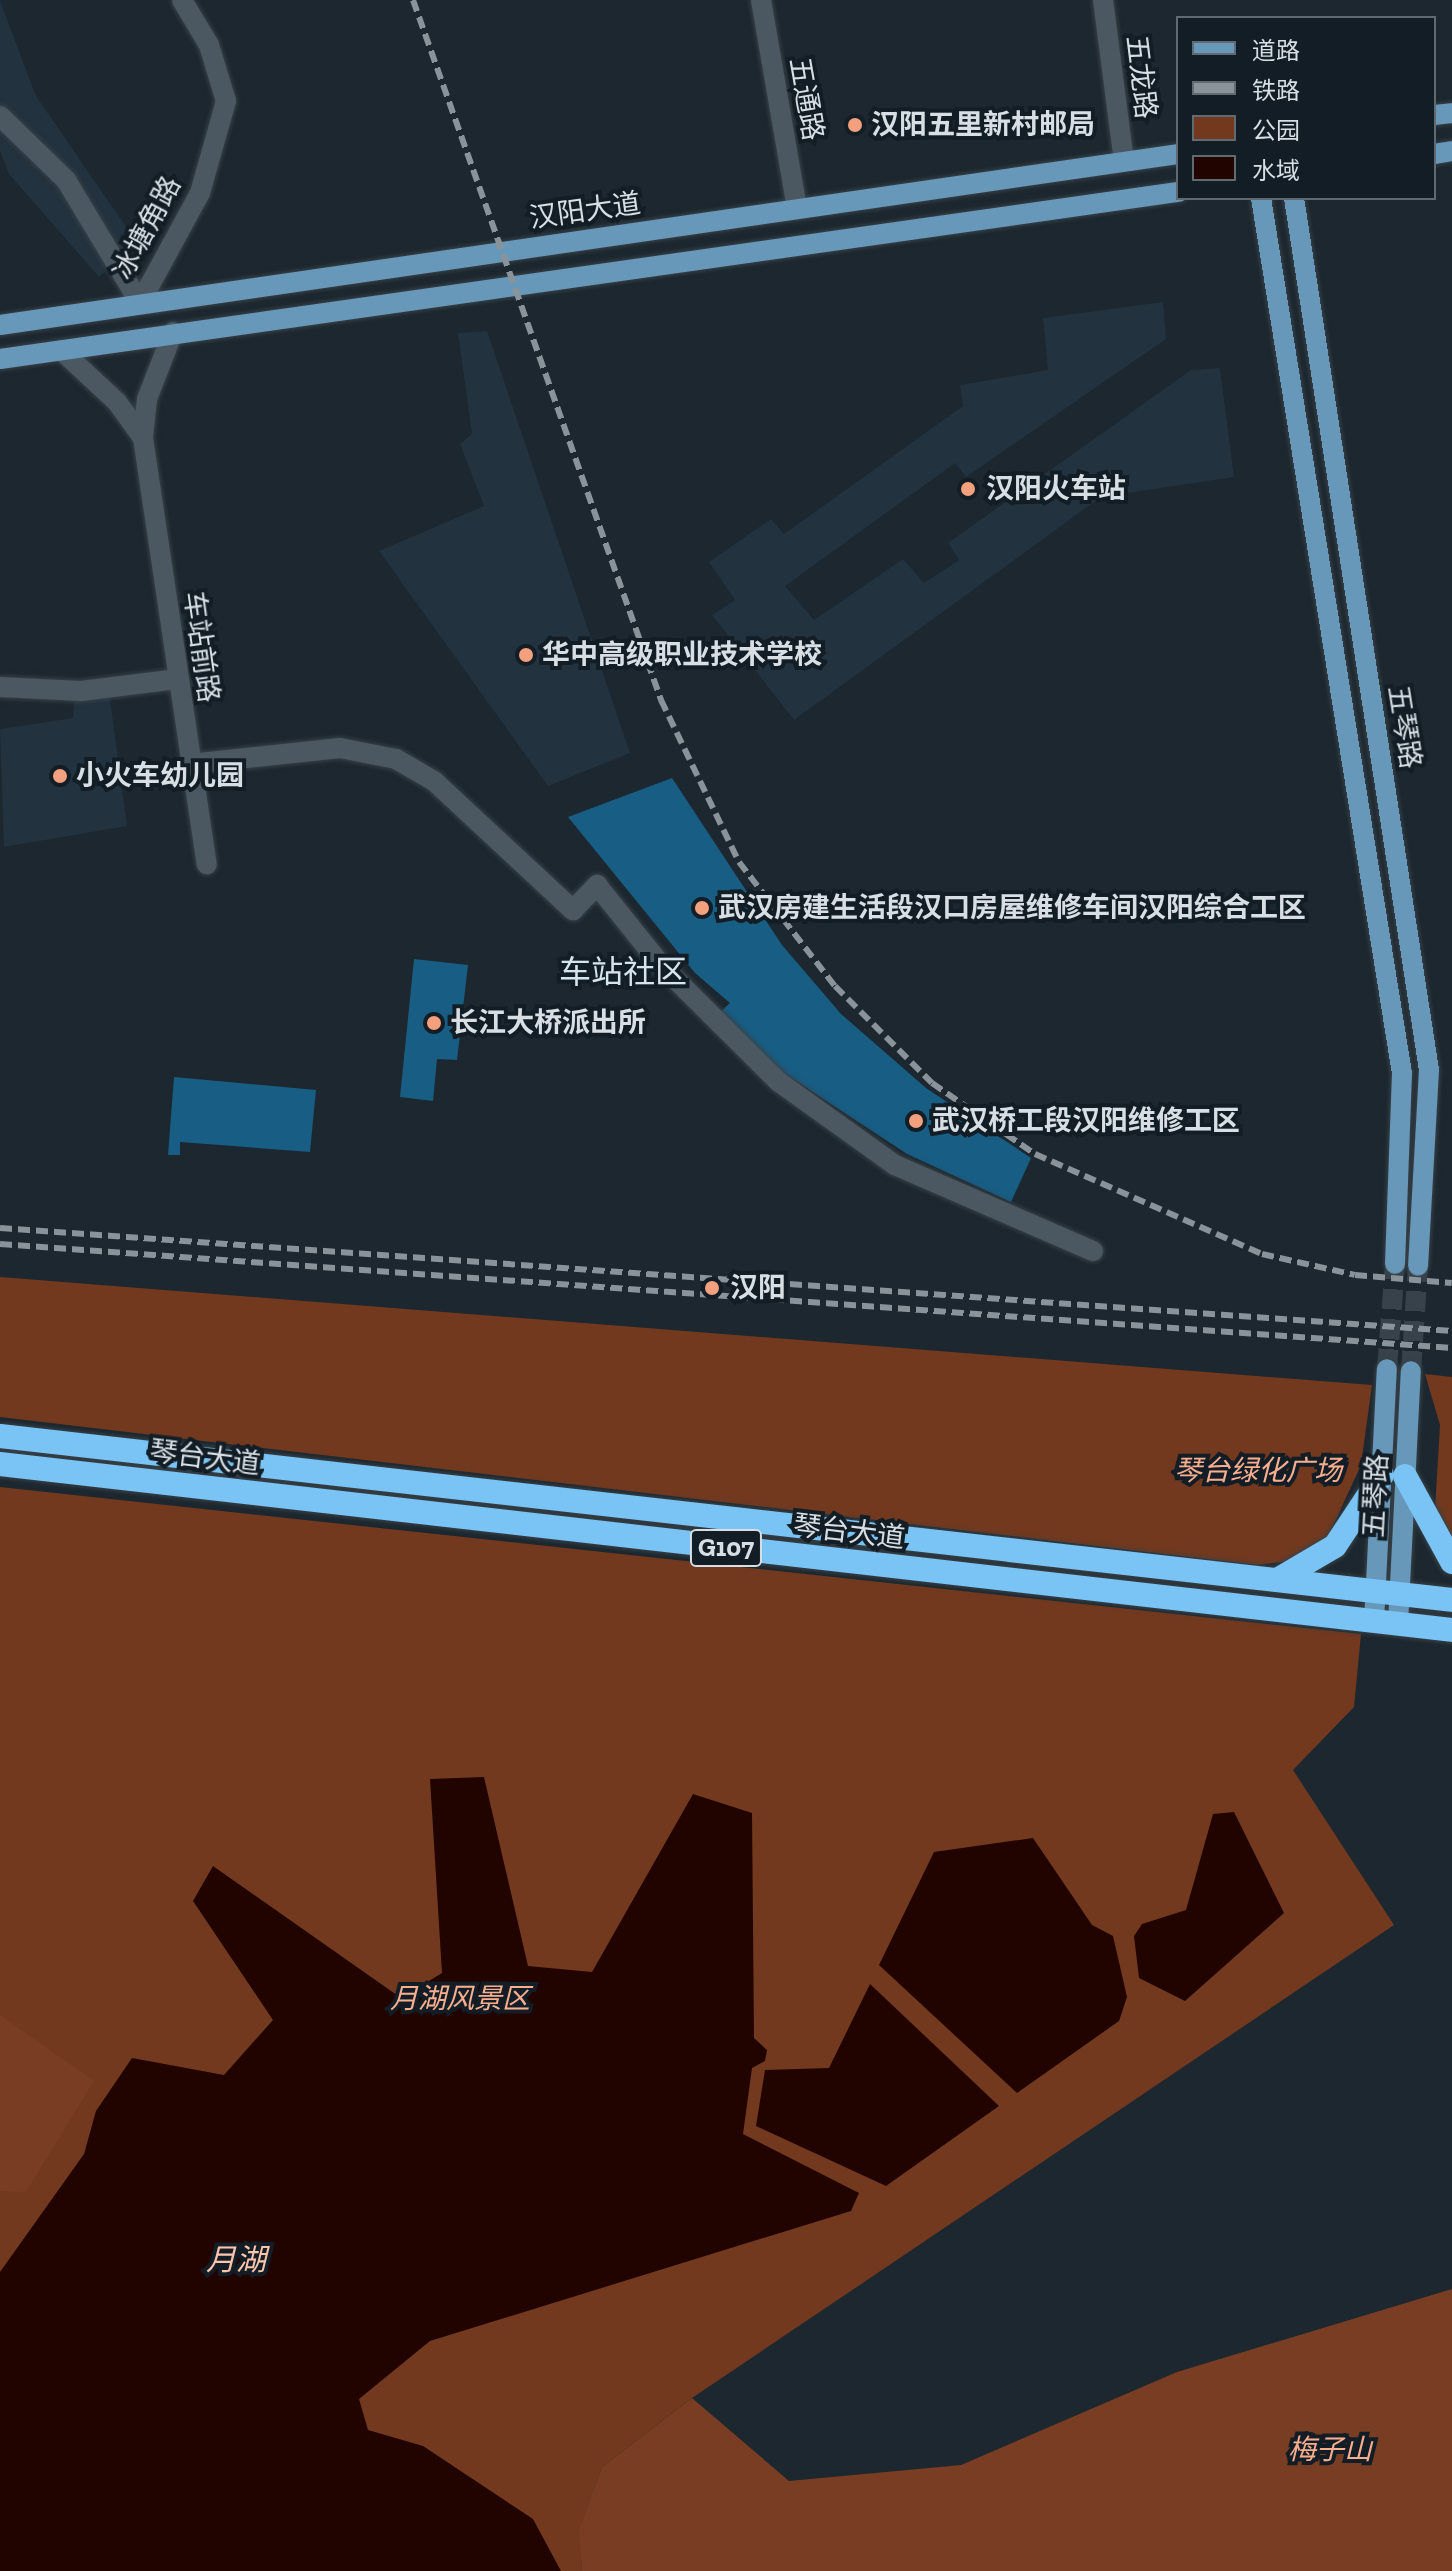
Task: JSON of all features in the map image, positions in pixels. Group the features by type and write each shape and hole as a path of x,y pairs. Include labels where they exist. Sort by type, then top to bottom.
{"highway":[{"name":"琴台大道","path":"0,1436 1452,1600"},
{"name":"琴台大道","path":"0,1464 1452,1630"},
{"path":"1276,1581 1335,1546 1394,1476 1452,1562"}],"main road":[{"name":"汉阳大道","path":"0,325 1176,154"},
{"path":"0,359 173,332 1176,192"},
{"name":"五琴路","path":"1261,200 1402,1073 1395,1264"},
{"name":"五琴路","path":"1294,200 1429,1070 1418,1266"},
{"name":"五琴路","path":"1387,1369 1394,1476"},
{"name":"五琴路","path":"1386,1623 1394,1476 1411,1371"}],"street":[{"name":"冰塘角路","path":"140,303 200,193 226,101 209,45 182,0"},
{"name":"五通路","path":"761,0 797,209"},
{"name":"五龙路","path":"1103,0 1124,161"},
{"path":"0,116 66,180 140,303"},
{"path":"143,438 147,399 173,332"},
{"path":"61,350 117,402 143,438"},
{"name":"车站前路","path":"143,438 207,864"},
{"path":"0,687 81,691 178,679"},
{"path":"190,764 340,748 396,759 434,781 573,910 597,885 661,965 779,1082 895,1165 1093,1251"}],"shaded area":[{"path":"0,1 36,96 138,244 99,277 9,174 0,151"},
{"path":"1163,302 1166,339 966,477 955,463 785,586 814,620 903,559 924,583 959,560 948,543 1191,370 1220,368 1234,477 1101,497 794,720 712,615 735,600 709,562 771,519 784,534 963,406 960,385 1048,370 1043,318"},
{"name":"华中高级职业技术学校","path":"487,331 630,753 548,786 379,551 484,506 460,444 472,434 458,333"},
{"name":"小火车幼儿园","path":"109,692 127,826 4,847 0,729 73,718 74,699"}],"green space":[{"name":"琴台绿化广场","path":"0,1277 1372,1385 1361,1465 1328,1537 1290,1561 1257,1565 0,1417"},
{"path":"1425,1374 1452,1377 1452,1545 1435,1509 1440,1425"},
{"name":"月湖风景区","path":"0,1487 1361,1634 1354,1707 1293,1770 1394,1925 692,2398 602,2467 580,2529 582,2571 0,2571"},
{"path":"0,2015 94,2081 26,2192 0,2191"},
{"name":"梅子山","path":"1452,2289 1452,2571 582,2571 579,2530 602,2467 692,2398 789,2481 961,2465 1177,2372"}],"water":[{"name":"月湖","path":"484,1777 528,1966 592,1972 693,1794 752,1813 754,2038 767,2050 765,2061 752,2068 743,2134 859,2193 851,2211 430,2341 359,2399 368,2430 423,2446 533,2519 561,2571 0,2571 0,2272 84,2154 96,2111 132,2058 224,2075 273,2020 193,1901 213,1866 401,1998 442,1973 430,1779"},
{"path":"1234,1812 1284,1913 1185,2001 1139,1978 1134,1936 1142,1924 1186,1910 1213,1814"},
{"path":"1033,1838 1092,1925 1113,1936 1127,1997 1119,2021 1017,2093 879,1965 934,1852"},
{"path":"870,1984 999,2106 886,2186 756,2126 765,2070 829,2068"}],"building":[{"name":"武汉房建生活段汉口房屋维修车间汉阳综合工区","path":"672,778 782,945 841,1014 926,1088 1031,1158 1011,1202 907,1154 781,1071 719,1013 730,1003 695,973 568,817"},
{"name":"长江大桥派出所","path":"414,959 468,965 457,1060 437,1059 433,1101 400,1097"},
{"path":"174,1077 316,1090 310,1152 180,1142 180,1155 168,1155"}],"tunnel":[{"path":"1387,1369 1395,1264"},
{"path":"1411,1371 1418,1266"}],"railway":[{"path":"413,0 661,700 739,862 835,986 932,1083 1035,1154 1262,1254 1355,1275 1452,1283"},
{"path":"0,1228 1452,1331"},
{"path":"0,1244 1452,1348"}],"place":[{"name":"汉阳五里新村邮局","path":"855,125"},
{"name":"汉阳火车站","path":"968,489"},
{"name":"华中高级职业技术学校","path":"526,655"},
{"name":"小火车幼儿园","path":"60,776"},
{"name":"武汉房建生活段汉口房屋维修车间汉阳综合工区","path":"702,908"},
{"name":"长江大桥派出所","path":"434,1023"},
{"name":"武汉桥工段汉阳维修工区","path":"916,1121"},
{"name":"汉阳","path":"712,1288"}],"district":[{"name":"车站社区","path":"623,972"}]}
